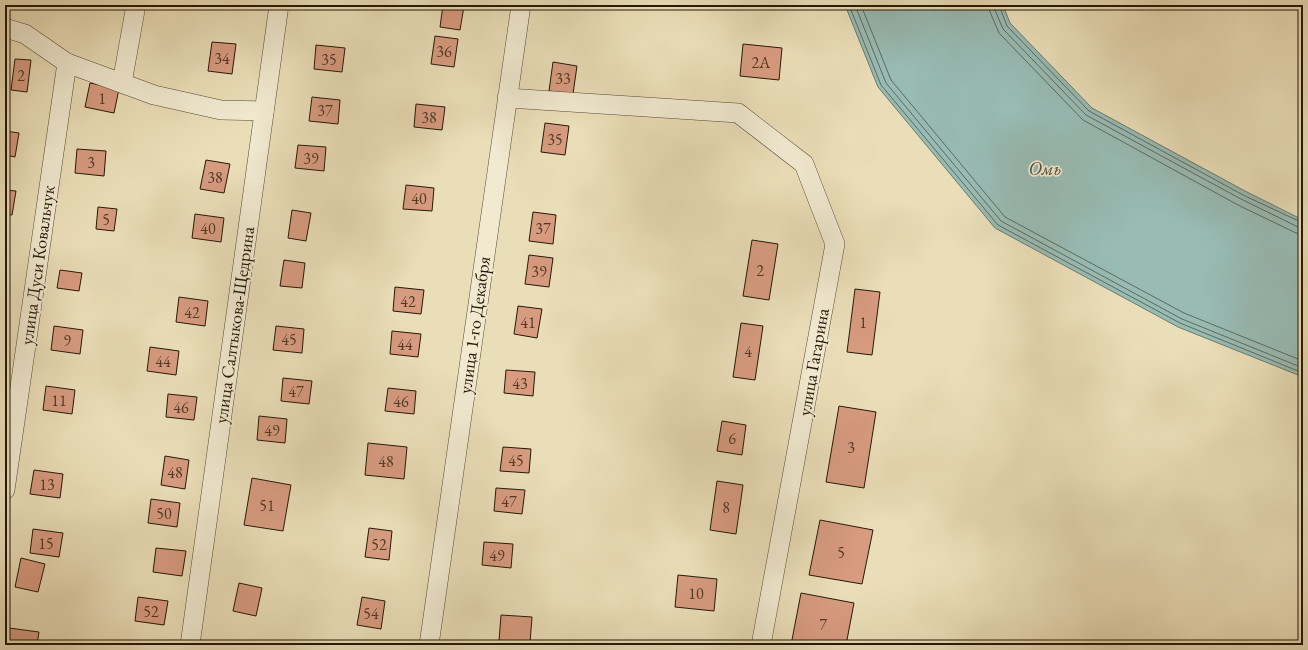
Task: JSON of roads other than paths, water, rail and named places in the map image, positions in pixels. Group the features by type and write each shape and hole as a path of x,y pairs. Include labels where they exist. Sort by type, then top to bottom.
{"street":[{"path":"122,83 136,5"},
{"name":"улица Салтыкова-Щедрина","path":"190,645 279,5"},
{"name":"улица 1-го Декабря","path":"429,645 520,5"},
{"path":"5,28 25,34 67,63 154,95 221,110 264,111"},
{"name":"улица Дуси Ковальчук","path":"5,490 67,63"},
{"name":"улица Гагарина","path":"507,98 738,113 804,164 835,244 760,645"}],"water":[{"name":"Омь","path":"845,5 1003,5 1010,23 1092,108 1245,191 1303,220 1303,377 1178,327 995,228 878,87"}]}
